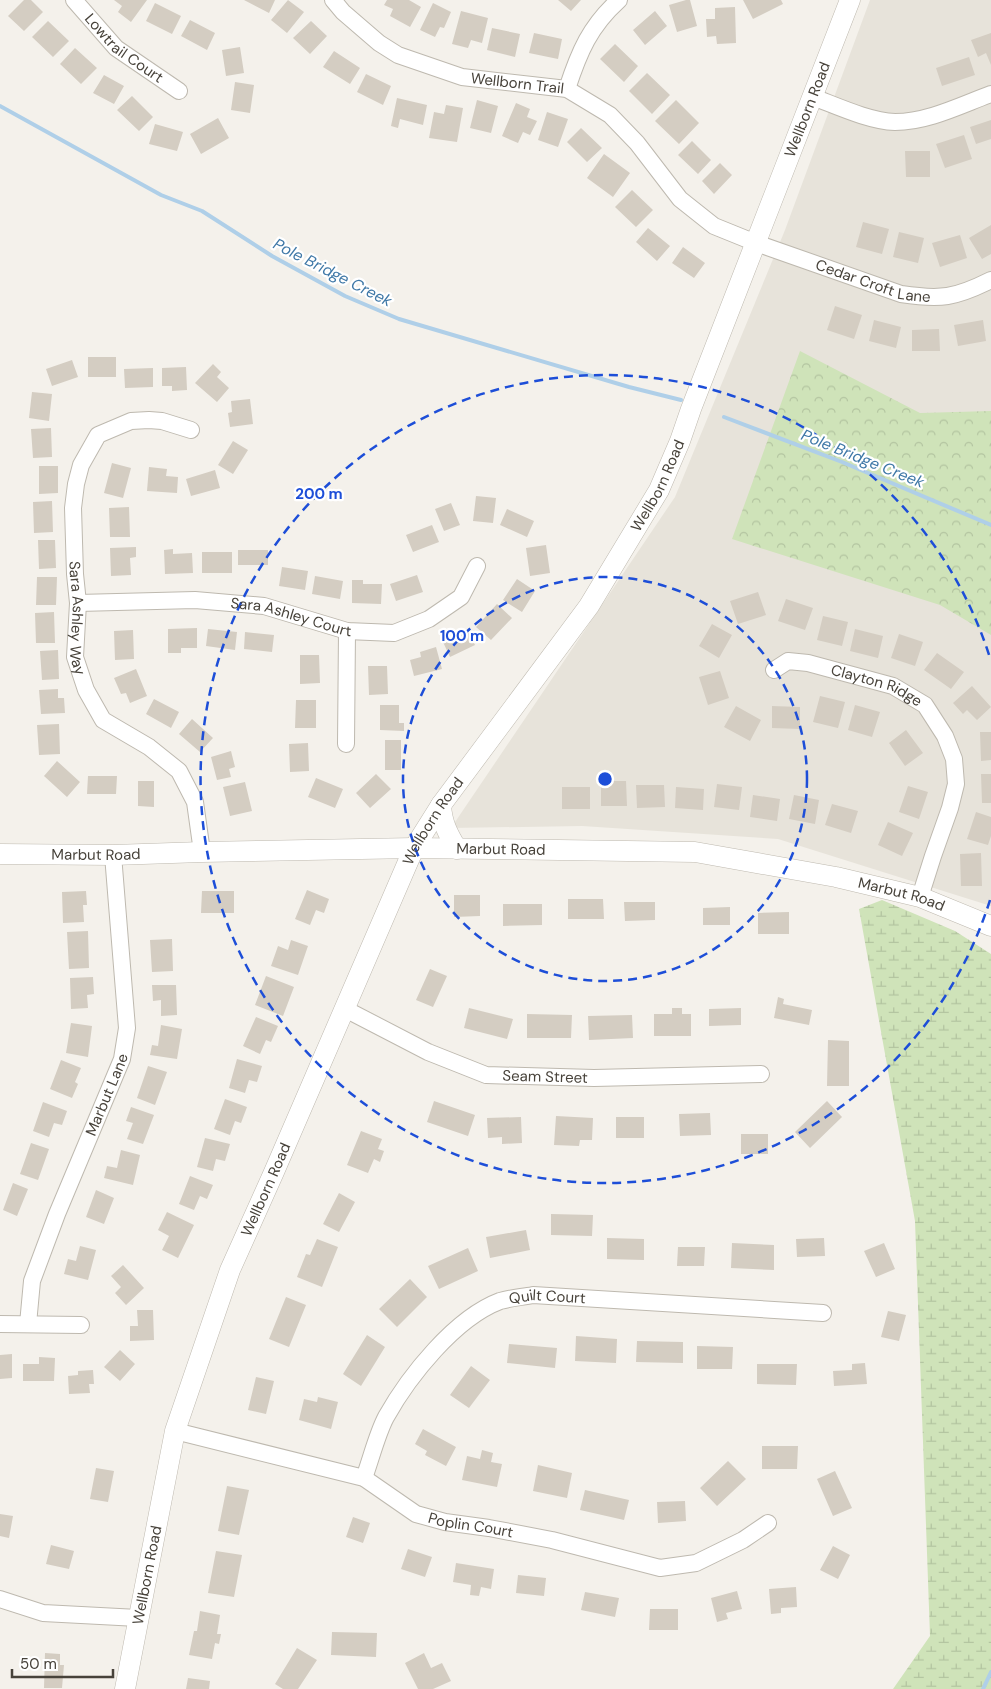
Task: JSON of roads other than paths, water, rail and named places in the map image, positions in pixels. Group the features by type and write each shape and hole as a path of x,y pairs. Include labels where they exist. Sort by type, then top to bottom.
{"street":[{"name":"Lowtrail Court","path":"74,0 116,48 179,91"},
{"name":"Wellborn Trail","path":"333,0 343,12 379,43 398,55 462,77 567,89 610,115 637,143 680,199 714,226 756,243"},
{"path":"567,89 576,60 585,41 596,24 619,0"},
{"name":"Wellborn Road","path":"124,1689 175,1431 230,1270 414,848 441,805 589,606 658,490 680,440 850,0"},
{"path":"813,97 867,116 893,122 915,120 991,94"},
{"name":"Cedar Croft Lane","path":"756,243 872,284 925,298 950,297 991,280"},
{"name":"Sara Ashley Way","path":"191,430 162,421 130,422 98,435 81,465 73,508 78,603 75,657 86,690 103,720 149,747 180,771 195,802 202,852"},
{"name":"Sara Ashley Court","path":"78,603 195,600 264,606 347,631 394,633 429,619 461,597 477,566"},
{"path":"346,744 347,631"},
{"name":"Clayton Ridge","path":"774,670 788,661 808,664 893,686 925,705 945,736 954,758 956,784 950,808 920,897"},
{"path":"441,805 441,818 444,828 457,849"},
{"name":"Marbut Road","path":"0,854 113,855 414,848 695,852 836,877 920,897 991,926"},
{"name":"Marbut Lane","path":"28,1324 32,1281 57,1214 122,1059 127,1028 113,855"},
{"name":"Seam Street","path":"345,1009 428,1052 486,1075 594,1078 761,1074"},
{"name":"Quilt Court","path":"364,1478 385,1418 406,1385 442,1342 468,1318 500,1301 534,1296 822,1312"},
{"path":"0,1324 81,1325"},
{"name":"Poplin Court","path":"175,1431 364,1478 416,1514 445,1522 552,1540 660,1568 696,1563 743,1540 768,1523"},
{"path":"0,1600 43,1613 138,1618"}],"waterway":[{"name":"Pole Bridge Creek","path":"0,106 161,195 202,211 272,256 345,296 399,319 629,387 681,400"},
{"name":"Pole Bridge Creek","path":"724,417 842,462 991,525"},
{"name":"Pole Bridge Creek","path":"983,1689 991,1672"}]}
